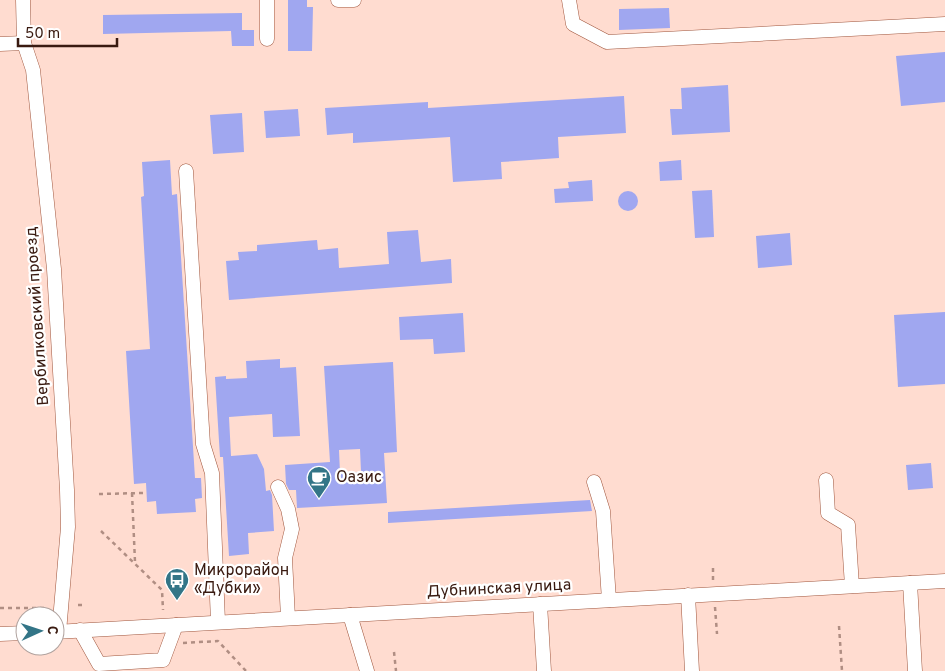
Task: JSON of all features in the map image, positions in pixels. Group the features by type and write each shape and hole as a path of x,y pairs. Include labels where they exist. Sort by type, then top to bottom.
{"street":[{"name":"Вербилковский проезд","path":"23,0 24,42 33,70 54,269 59,345 68,527 60,606"},
{"path":"267,0 267,39"},
{"path":"338,0 354,0"},
{"path":"569,0 573,24 607,42 945,24"},
{"path":"0,44 24,42"},
{"path":"186,171 203,444 212,473 218,622"},
{"path":"826,480 828,513 848,525 852,586"},
{"path":"594,482 603,511 609,600"},
{"path":"278,487 288,509 292,530 285,558 288,618"},
{"name":"Дубнинская улица","path":"65,631 945,581"},
{"path":"910,584 915,671"},
{"path":"688,595 692,671"},
{"path":"540,604 544,671"},
{"path":"350,615 367,671"},
{"path":"80,630 99,664 163,660 176,625"},
{"path":"0,634 15,633"}],"path":[{"path":"132,493 135,564"},
{"path":"99,494 143,493"},
{"path":"101,531 162,590 163,610"},
{"path":"713,568 714,581"},
{"path":"78,605 83,605"},
{"path":"715,607 717,634"},
{"path":"0,608 15,608"},
{"path":"839,626 842,671"},
{"path":"169,644 218,642 246,671"},
{"path":"394,652 396,671"}],"building":[{"path":"288,0 307,0 307,7 313,7 312,51 288,51"},
{"path":"669,8 670,28 619,30 619,9"},
{"path":"242,13 242,30 254,30 254,46 232,46 231,31 103,34 103,15"},
{"path":"945,52 945,102 901,106 896,56"},
{"path":"728,85 730,132 672,135 670,109 682,109 681,88"},
{"path":"624,96 626,133 558,137 559,158 501,162 502,179 453,182 450,137 353,143 353,133 327,135 325,108 428,102 428,108"},
{"path":"298,109 300,136 266,138 264,111"},
{"path":"242,113 244,152 213,154 210,115"},
{"path":"170,160 172,195 177,194 195,478 201,478 202,498 195,499 196,512 157,514 156,501 147,502 146,483 134,484 126,351 150,349 141,197 144,196 142,162"},
{"path":"681,160 682,180 660,181 659,162"},
{"path":"592,180 593,201 555,203 554,189 569,188 568,182"},
{"path":"712,190 714,237 695,238 692,191"},
{"path":"624,191 632,191 638,197 638,205 632,211 624,211 618,205 618,197"},
{"path":"418,230 421,262 451,259 452,283 229,300 226,261 239,260 238,252 257,251 257,245 317,240 318,250 338,248 339,268 389,264 387,232"},
{"path":"790,233 792,265 758,268 756,236"},
{"path":"945,312 945,384 898,387 894,315"},
{"path":"463,313 465,352 434,354 433,339 400,340 399,317"},
{"path":"280,359 280,368 296,367 300,436 273,437 272,414 229,417 231,456 257,454 264,469 266,491 270,490 272,495 274,531 248,533 249,554 229,556 223,457 220,457 215,377 226,376 226,379 247,378 246,361"},
{"path":"393,362 397,452 384,453 387,503 297,508 296,490 289,490 286,484 285,465 330,462 324,366","holes":["360,449 361,472 340,473 339,450"]},
{"path":"931,463 933,488 908,490 906,465"},
{"path":"590,500 592,511 388,523 388,512"}],"place":[{"name":"Оазис","path":"319,499"},
{"name":"Микрорайон «Дубки»","path":"177,601"}]}
